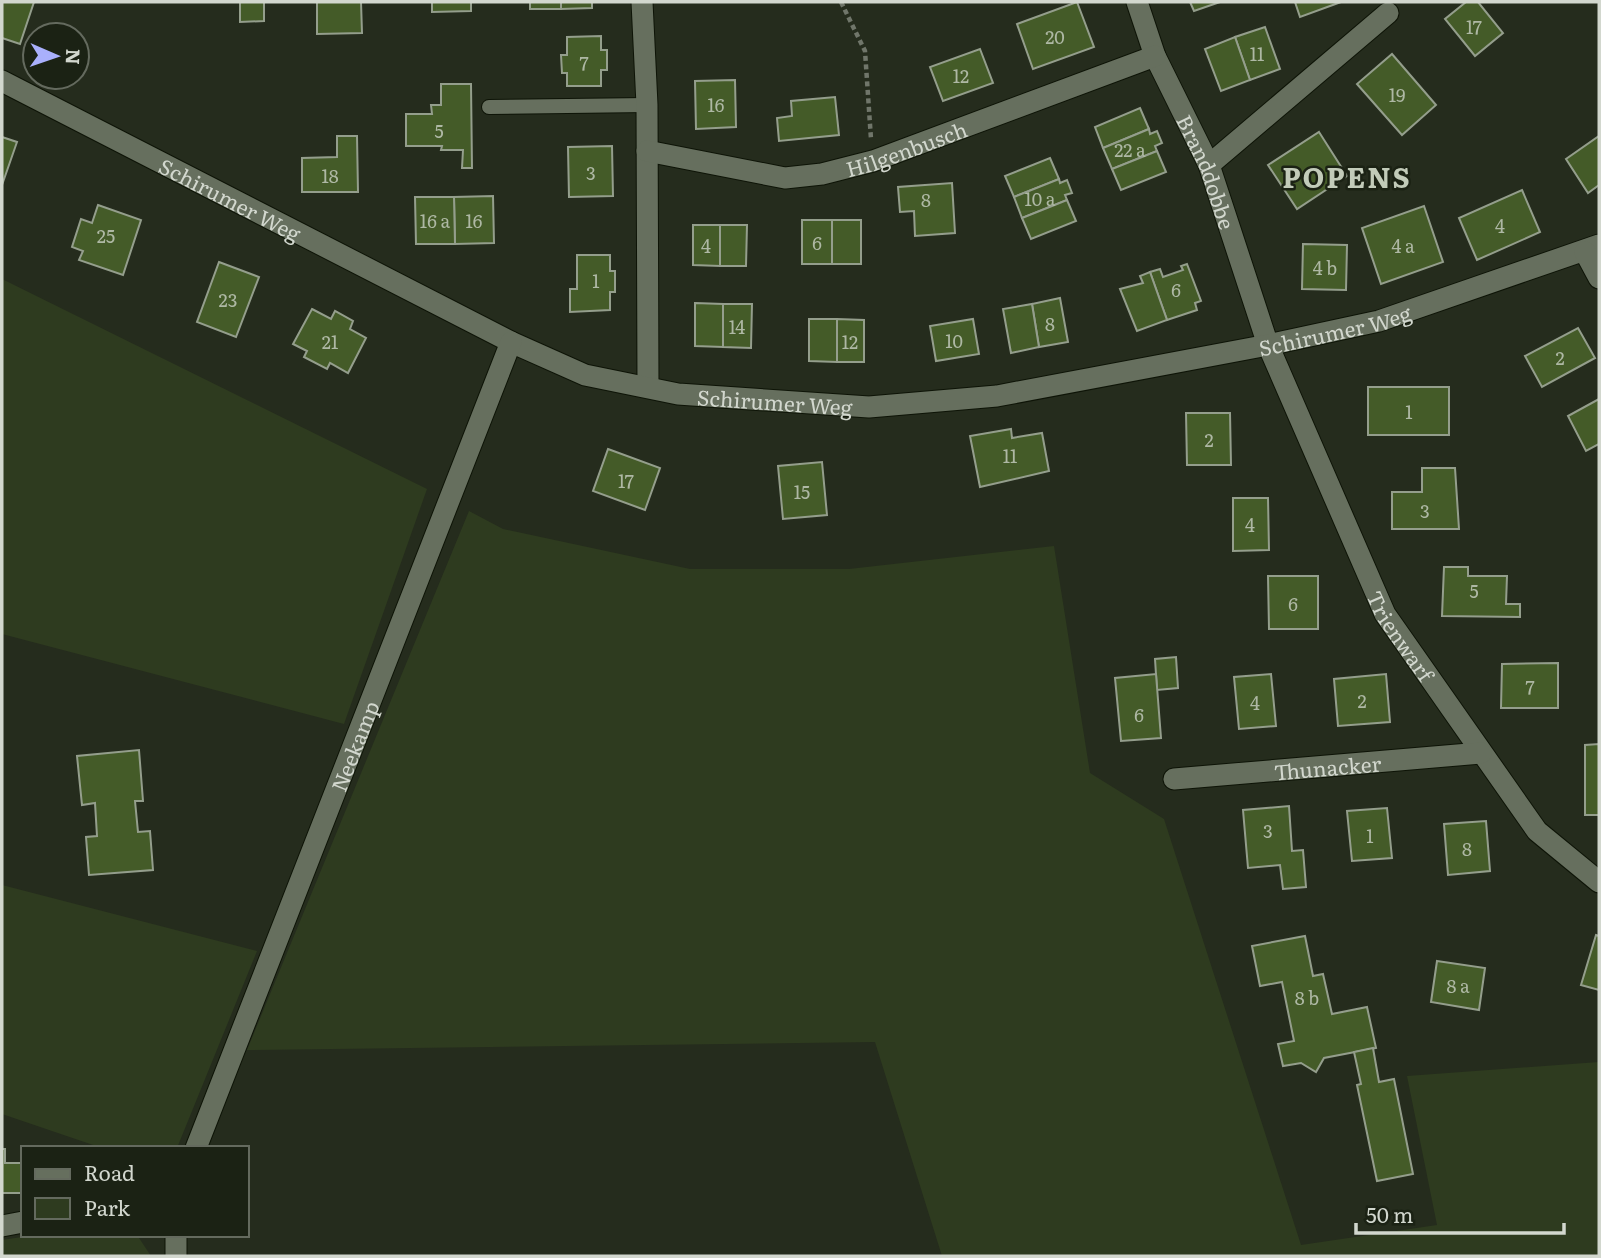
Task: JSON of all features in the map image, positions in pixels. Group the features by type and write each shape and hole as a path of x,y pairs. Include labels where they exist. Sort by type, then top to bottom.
{"street":[{"path":"642,2 647,105 648,387"},
{"name":"Branddobbe","path":"1137,2 1155,56 1209,165 1268,345"},
{"path":"1209,165 1388,13"},
{"name":"Hilgenbusch","path":"647,151 785,178 822,174 873,161 1155,56"},
{"name":"Schirumer Weg","path":"2,81 511,342 585,375 678,394 869,407 997,396 1268,345 1379,321 1592,249"},
{"path":"1592,249 1599,278"},
{"name":"Neekamp","path":"197,1146 511,342"},
{"name":"Trienwarf","path":"1268,345 1385,614 1537,831 1599,882"},
{"name":"Thunacker","path":"1174,779 1481,752"},
{"path":"2,1226 21,1222"},
{"path":"176,1237 176,1256"}],"lane":[{"path":"489,107 647,105"}],"path":[{"path":"841,2 865,51 873,161"}],"green space":[{"path":"2,279 427,489 344,724 2,634"},
{"path":"469,511 503,529 690,569 849,569 1054,546 1090,773 1164,819 1301,1245 1437,1225 1407,1076 1599,1062 1599,1256 942,1256 875,1042 247,1050"},
{"path":"2,885 257,951 178,1146 96,1146 2,1114"},
{"path":"22,1237 138,1237 151,1256 2,1256 2,1240"}],"building":[{"path":"2,2 34,2 28,21 21,21 20,44 2,38"},
{"path":"240,2 264,2 264,21 240,22"},
{"path":"317,2 361,2 362,33 317,34"},
{"path":"432,2 471,2 471,11 432,12"},
{"path":"530,2 561,2 561,9 530,9"},
{"path":"561,2 592,2 592,8 561,9"},
{"path":"1077,2 1094,47 1033,69 1017,24"},
{"path":"1190,2 1220,2 1194,11"},
{"path":"1295,2 1341,2 1300,17"},
{"path":"1466,2 1478,2 1503,33 1475,56 1445,19"},
{"path":"1265,27 1280,69 1250,80 1235,37"},
{"path":"601,36 601,50 607,50 607,70 601,70 601,86 567,86 567,73 562,73 561,55 567,55 567,37"},
{"path":"1235,37 1250,80 1221,91 1205,49"},
{"path":"980,49 993,83 943,101 930,67"},
{"path":"1392,54 1436,105 1402,135 1357,84"},
{"path":"735,80 736,127 696,129 695,81"},
{"path":"441,84 471,84 472,168 462,168 463,150 441,150 442,146 406,146 406,114 432,114 431,105 441,105"},
{"path":"835,97 839,135 779,141 777,118 792,116 791,101"},
{"path":"1140,108 1149,129 1103,148 1095,127"},
{"path":"1149,129 1150,134 1157,131 1162,143 1155,146 1157,151 1112,169 1103,148"},
{"path":"1319,132 1347,176 1297,209 1268,165"},
{"path":"337,136 357,136 358,192 302,192 302,158 337,157"},
{"path":"1599,136 1599,185 1588,193 1566,159"},
{"path":"2,137 17,142 2,185"},
{"path":"612,146 613,196 569,197 568,147"},
{"path":"1157,151 1166,172 1121,190 1112,169"},
{"path":"1050,158 1059,179 1014,197 1005,176"},
{"path":"1059,179 1060,183 1067,180 1072,193 1065,195 1067,200 1022,218 1014,197"},
{"path":"952,183 955,233 915,236 914,211 900,212 898,187"},
{"path":"1522,190 1540,232 1477,260 1459,218"},
{"path":"493,196 494,243 455,244 454,197"},
{"path":"415,197 454,197 455,244 416,244"},
{"path":"1067,200 1076,221 1031,239 1022,218"},
{"path":"98,205 141,220 123,275 79,260 83,251 72,247 81,219 92,223"},
{"path":"1424,206 1443,262 1381,284 1362,228"},
{"path":"802,220 832,220 832,264 802,264"},
{"path":"832,220 861,220 861,264 832,264"},
{"path":"693,225 720,225 720,266 693,265"},
{"path":"720,225 747,225 746,266 720,266"},
{"path":"1303,244 1347,245 1346,290 1302,289"},
{"path":"577,255 610,255 610,271 615,271 615,292 610,292 610,310 570,312 570,289 577,289"},
{"path":"219,262 259,277 236,337 197,322"},
{"path":"1187,264 1201,301 1195,303 1197,310 1167,320 1150,272 1160,269 1163,277 1183,270 1181,266"},
{"path":"1150,272 1167,320 1137,331 1120,289 1143,283 1140,276"},
{"path":"1060,298 1068,342 1039,347 1032,304"},
{"path":"695,303 723,304 723,347 695,346"},
{"path":"723,304 752,304 751,348 723,347"},
{"path":"1032,304 1039,347 1011,353 1003,309"},
{"path":"312,309 331,319 335,311 353,321 350,329 366,338 348,373 330,363 327,369 304,357 307,351 293,344"},
{"path":"809,319 837,319 837,362 809,361"},
{"path":"837,319 864,320 864,362 837,362"},
{"path":"973,319 979,354 936,361 930,326"},
{"path":"1578,328 1595,358 1542,387 1525,356"},
{"path":"1368,387 1449,387 1449,435 1368,435"},
{"path":"1599,399 1599,444 1586,451 1568,416"},
{"path":"1186,413 1230,413 1231,465 1187,465"},
{"path":"1011,429 1012,438 1042,433 1049,471 980,487 970,436"},
{"path":"608,449 660,468 645,510 593,491"},
{"path":"822,462 827,515 783,519 778,466"},
{"path":"1422,468 1455,468 1459,529 1392,529 1392,492 1422,492"},
{"path":"1233,498 1268,498 1269,550 1233,551"},
{"path":"1444,567 1468,567 1468,576 1507,576 1506,604 1520,604 1520,617 1442,616"},
{"path":"1268,576 1318,576 1318,629 1269,629"},
{"path":"1176,657 1178,688 1157,690 1155,659"},
{"path":"1558,663 1558,708 1501,708 1502,664"},
{"path":"1156,674 1161,738 1121,741 1115,678"},
{"path":"1271,674 1276,726 1239,729 1234,677"},
{"path":"1386,674 1390,722 1338,726 1334,679"},
{"path":"1599,744 1599,815 1585,815 1585,745"},
{"path":"139,750 143,801 135,801 138,832 150,831 153,870 89,875 86,837 97,836 95,803 82,805 77,756"},
{"path":"1289,806 1292,851 1303,850 1306,887 1283,889 1280,865 1248,868 1243,810"},
{"path":"1387,808 1392,858 1352,861 1347,811"},
{"path":"1486,821 1490,871 1448,875 1444,824"},
{"path":"1596,935 1599,936 1599,990 1581,985"},
{"path":"1305,936 1313,976 1323,974 1332,1014 1367,1007 1376,1048 1324,1058 1316,1072 1301,1063 1283,1066 1278,1044 1294,1041 1282,982 1260,986 1252,946"},
{"path":"1437,961 1485,968 1479,1010 1431,1002"},
{"path":"1373,1048 1379,1082 1394,1079 1413,1174 1377,1181 1357,1085 1361,1084 1354,1052"},
{"path":"2,1149 5,1149 5,1163 21,1163 21,1193 2,1193"}],"district":[{"name":"POPENS","path":"1347,176"}]}
